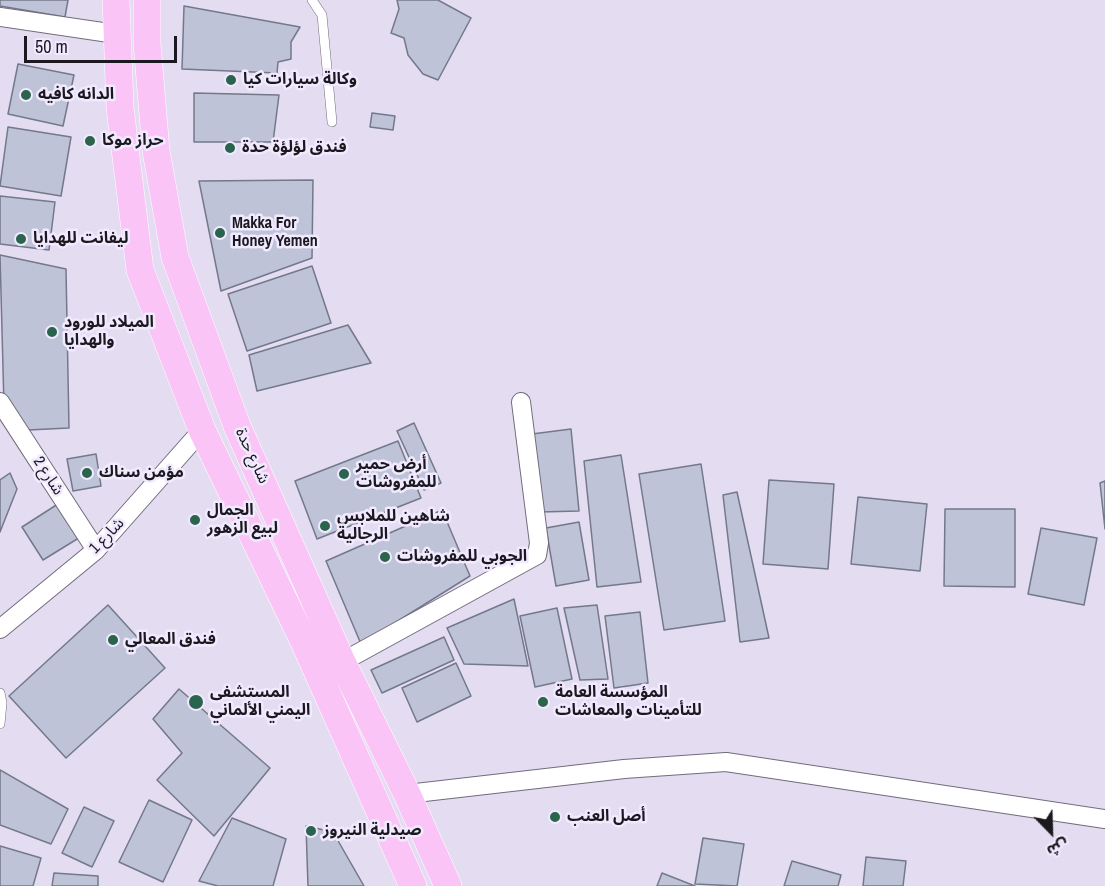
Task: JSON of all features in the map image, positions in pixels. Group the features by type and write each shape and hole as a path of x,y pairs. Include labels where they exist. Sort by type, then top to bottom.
{"main road":[{"name":"شارع حدة","path":"116,0 120,108 140,270 202,430 305,644 412,886"},
{"name":"شارع حدة","path":"147,0 147,44 156,151 175,257 237,426 342,662 407,794 448,886"},
{"path":"168,343 199,325"}],"street":[{"path":"0,17 116,34"},
{"name":"شارع 2","path":"0,402 96,550"},
{"path":"342,662 537,555 539,543 521,402"},
{"name":"شارع 1","path":"0,629 96,550 202,430"},
{"path":"407,794 624,770 726,762 1105,819"}],"lane":[{"path":"312,0 322,15 332,122"},
{"path":"0,693 3,703 0,724"}],"building":[{"path":"0,0 68,0 65,17 0,6"},
{"path":"397,0 438,0 471,18 438,80 423,74 408,55 404,38 391,33 399,9"},
{"path":"184,6 300,27 291,42 291,59 278,62 277,73 182,69"},
{"path":"18,64 74,75 63,126 8,114"},
{"path":"194,93 279,95 273,142 194,142"},
{"path":"372,113 395,116 393,130 370,127"},
{"path":"8,127 71,137 61,196 0,186"},
{"path":"313,180 312,258 221,291 199,181"},
{"path":"0,196 55,202 49,250 0,244"},
{"path":"0,255 66,269 69,428 28,430 4,406"},
{"path":"312,266 331,323 247,351 228,294"},
{"path":"348,325 371,363 257,391 249,355"},
{"path":"414,423 441,483 424,490 397,431"},
{"path":"571,429 579,511 540,512 532,434"},
{"path":"398,441 421,498 317,539 295,481"},
{"path":"96,454 101,486 73,491 67,459"},
{"path":"621,455 641,582 597,587 584,461"},
{"path":"701,464 725,621 664,630 639,474"},
{"path":"10,473 17,489 0,532 0,480"},
{"path":"769,480 834,484 828,569 763,564"},
{"path":"1105,481 1105,529 1100,483"},
{"path":"737,492 769,638 740,642 723,495"},
{"path":"858,497 927,504 920,571 851,564"},
{"path":"61,502 82,536 43,560 22,527"},
{"path":"945,509 1015,509 1015,587 944,586"},
{"path":"442,510 470,576 361,644 326,561"},
{"path":"579,522 589,580 556,586 546,528"},
{"path":"1041,528 1097,538 1084,605 1028,594"},
{"path":"514,599 528,666 464,664 447,628"},
{"path":"108,605 165,668 66,758 9,696"},
{"path":"597,605 608,679 580,680 564,608"},
{"path":"557,608 572,679 535,687 520,616"},
{"path":"640,612 648,683 614,688 605,616"},
{"path":"444,637 454,660 382,693 371,670"},
{"path":"456,663 471,696 417,722 402,688"},
{"path":"179,689 270,768 214,836 157,780 182,753 153,719"},
{"path":"0,770 68,809 51,844 0,825"},
{"path":"149,800 192,820 163,882 119,862"},
{"path":"84,807 114,821 92,867 62,853"},
{"path":"232,818 286,839 273,886 218,886 199,881"},
{"path":"306,826 333,832 364,886 308,886"},
{"path":"703,838 744,844 737,886 695,884"},
{"path":"0,846 41,858 33,886 0,886"},
{"path":"866,857 906,861 903,886 863,886"},
{"path":"792,861 841,875 838,886 784,886"},
{"path":"54,873 98,876 98,886 52,886"},
{"path":"662,873 695,886 657,886"}],"place":[{"name":"وكالة سيارات كيا","path":"231,80"},
{"name":"الدانه كافيه","path":"26,95"},
{"name":"حراز موكا","path":"90,141"},
{"name":"فندق لؤلؤة حدة","path":"230,148"},
{"name":"Makka For Honey Yemen","path":"220,233"},
{"name":"ليفانت للهدايا","path":"21,239"},
{"name":"الميلاد للورود والهدايا","path":"52,332"},
{"name":"مؤمن سناك","path":"87,473"},
{"name":"أرض حمير للمفروشات","path":"344,474"},
{"name":"الجمال لبيع الزهور","path":"195,520"},
{"name":"شاهين للملابس الرجالية","path":"325,526"},
{"name":"الجوبي للمفروشات","path":"385,557"},
{"name":"فندق المعالي","path":"113,640"},
{"name":"المستشفى اليمني الألماني","path":"196,702"},
{"name":"المؤسسة العامة للتأمينات والمعاشات","path":"543,702"},
{"name":"أصل العنب","path":"555,817"},
{"name":"صيدلية النيروز","path":"311,831"}]}
